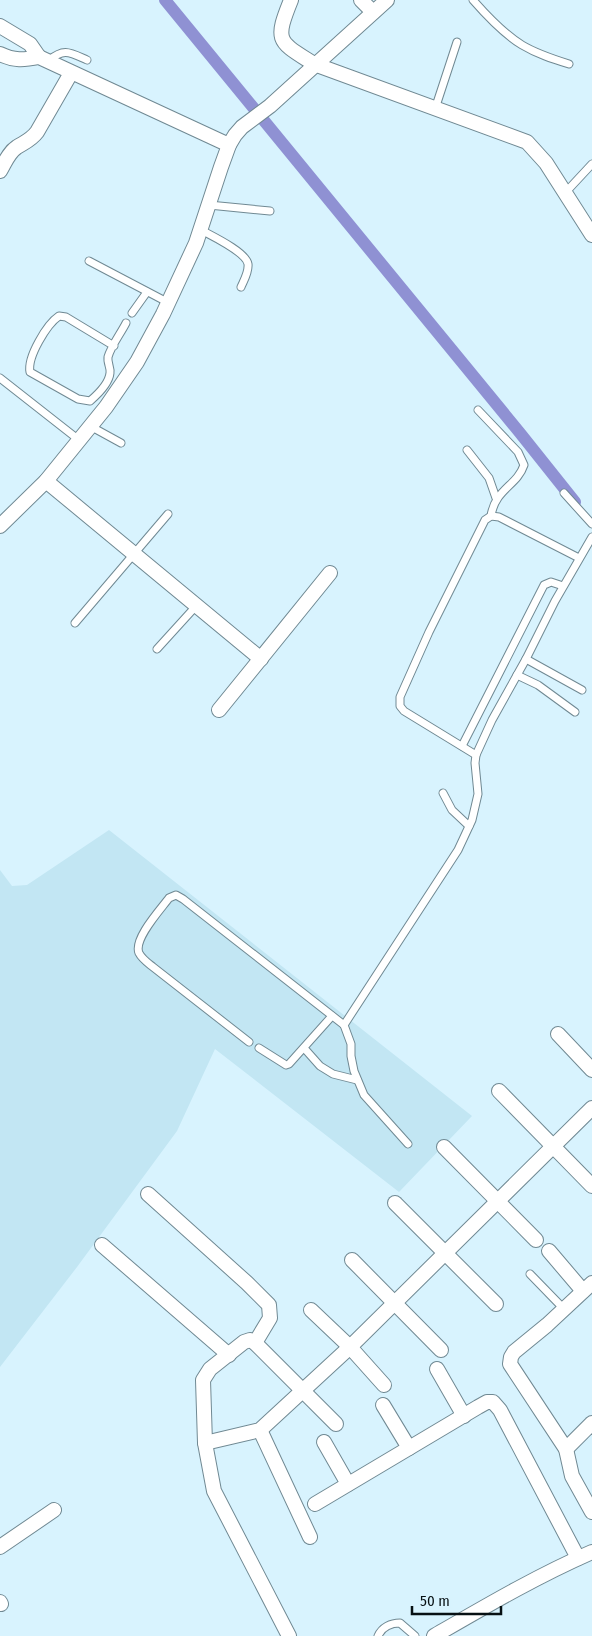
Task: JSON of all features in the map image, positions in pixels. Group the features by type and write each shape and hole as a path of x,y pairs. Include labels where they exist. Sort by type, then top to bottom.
{"street":[{"path":"291,0 282,21 280,33 283,41 290,48 314,64 527,142 546,163 592,235"},
{"path":"361,0 373,12"},
{"path":"0,526 46,480 90,426 137,362 169,303 201,230 229,145 242,127 270,106 314,64 387,0"},
{"path":"0,26 30,44 43,59 229,145"},
{"path":"0,54 14,60 43,59"},
{"path":"0,171 9,155 16,148 32,140 71,73"},
{"path":"46,480 260,659"},
{"path":"219,710 330,573"},
{"path":"558,1034 592,1070"},
{"path":"499,1091 592,1186"},
{"path":"204,1442 260,1430 350,1348 444,1252 592,1108"},
{"path":"444,1147 536,1240"},
{"path":"148,1194 269,1305 270,1318 255,1342"},
{"path":"395,1203 496,1304"},
{"path":"102,1245 229,1355"},
{"path":"549,1251 588,1287 514,1352 510,1364 566,1449 572,1476 592,1512"},
{"path":"352,1260 441,1350"},
{"path":"311,1310 384,1385"},
{"path":"289,1636 214,1491 204,1442 203,1380 210,1369 244,1342 250,1340 255,1342 336,1424"},
{"path":"437,1369 464,1416"},
{"path":"315,1504 487,1402 493,1402 578,1558"},
{"path":"383,1405 409,1448"},
{"path":"566,1449 592,1423"},
{"path":"260,1430 310,1537"},
{"path":"324,1442 348,1484"},
{"path":"0,1547 54,1510"},
{"path":"434,1636 512,1591 592,1552"}],"lane":[{"path":"473,0 520,44 539,54 569,64"},
{"path":"435,109 457,42"},
{"path":"43,59 62,52 72,53 87,60"},
{"path":"565,193 592,164"},
{"path":"209,205 270,211"},
{"path":"201,230 237,251 246,260 248,265 242,287"},
{"path":"89,261 169,303"},
{"path":"132,313 147,292"},
{"path":"114,346 66,317 59,316 49,325 29,361 30,372 78,399 90,401 98,394 109,376 108,357 114,346 126,323"},
{"path":"0,378 79,440"},
{"path":"478,410 518,452 524,465 522,472 496,498 491,516"},
{"path":"90,426 121,443"},
{"path":"468,450 489,478 496,498"},
{"path":"564,493 592,524"},
{"path":"75,622 168,514"},
{"path":"476,755 404,711 400,706 400,697 429,632 485,520 491,516 499,517 579,558"},
{"path":"344,1025 458,850 472,820 478,794 476,755 492,720 563,586 592,537"},
{"path":"462,746 544,585 550,582 563,586"},
{"path":"158,650 196,605"},
{"path":"526,659 582,690"},
{"path":"517,674 558,698 575,712"},
{"path":"443,793 452,810 469,826"},
{"path":"249,1042 153,967 139,953 140,937 170,898 176,895 183,898 344,1025 351,1044 351,1056 357,1080 364,1095 408,1144"},
{"path":"259,1048 286,1065 297,1057 332,1016"},
{"path":"304,1048 320,1066 333,1074 357,1080"},
{"path":"530,1274 564,1309"},
{"path":"378,1636 386,1627 394,1623 400,1623 415,1636"}],"shaded area":[{"path":"109,830 472,1116 399,1192 215,1049 177,1131 77,1267 0,1367 0,870 12,886 27,885"}],"waterway":[{"path":"165,0 575,502"}]}
